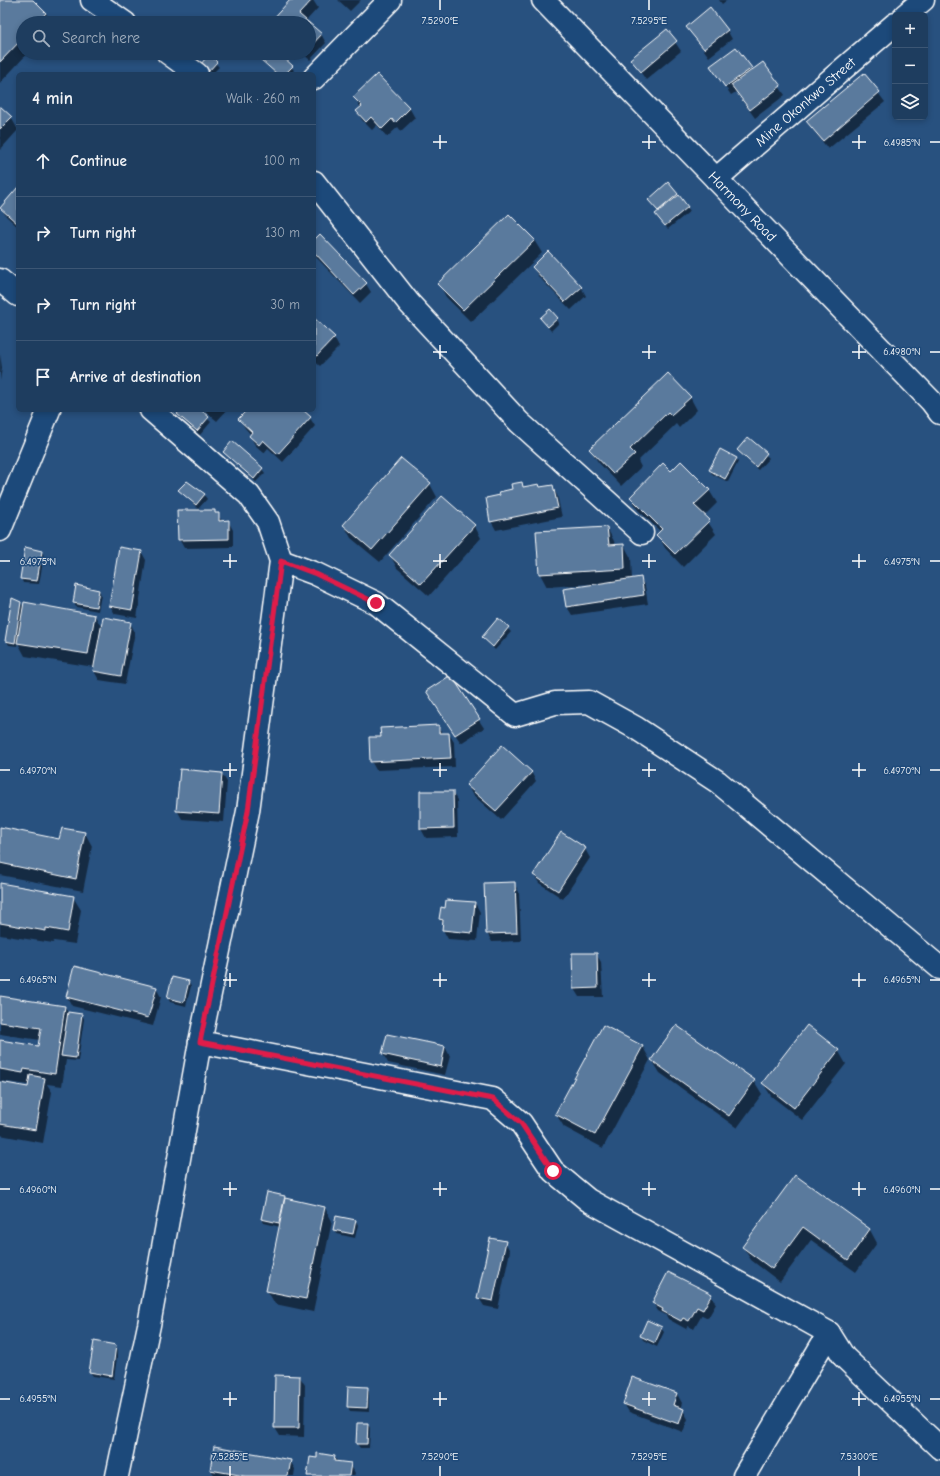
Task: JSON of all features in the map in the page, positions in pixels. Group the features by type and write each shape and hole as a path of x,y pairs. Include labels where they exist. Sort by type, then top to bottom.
{"street":[{"path":"92,0 115,16"},
{"path":"316,76 390,0"},
{"name":"Harmony Road","path":"543,0 716,179 937,403"},
{"path":"909,12 923,0"},
{"name":"Mine Okonkwo Street","path":"716,179 892,27"},
{"path":"178,60 195,72"},
{"path":"316,185 409,303 519,422 642,533"},
{"path":"0,280 16,293"},
{"path":"0,530 48,412"},
{"path":"117,1476 149,1324 200,1042 248,811 281,561 268,522 249,495 153,412"},
{"path":"281,561 316,574 376,603 515,715 555,703 589,702 636,728 718,782 940,968"},
{"path":"200,1042 493,1099 521,1123 553,1171 588,1200 829,1333 844,1357 940,1448"},
{"path":"744,1476 829,1333"}],"building":[{"path":"0,0 33,0 46,13 43,16 16,16 16,45 0,62"},
{"path":"290,0 312,0 299,14 301,16 276,16"},
{"path":"710,7 728,30 704,49 686,27"},
{"path":"316,29 322,34 316,40"},
{"path":"667,29 677,41 641,72 630,59"},
{"path":"736,47 752,68 725,87 710,66"},
{"path":"204,60 215,60 217,62 209,71 201,64"},
{"path":"261,60 286,60 293,66 287,72 275,72"},
{"path":"763,62 781,86 750,110 731,85"},
{"path":"864,73 880,92 823,141 806,121"},
{"path":"377,74 410,108 395,123 392,119 382,129 371,117 366,122 356,111 362,106 353,97"},
{"path":"0,106 12,117 0,129"},
{"path":"668,182 678,194 658,211 648,200"},
{"path":"16,189 16,222 0,208"},
{"path":"679,195 688,207 665,226 655,214"},
{"path":"509,214 535,240 463,310 437,284"},
{"path":"320,234 367,283 354,295 316,254 316,238"},
{"path":"548,251 582,287 565,302 532,267"},
{"path":"550,309 558,318 548,327 540,318"},
{"path":"316,320 335,337 316,357"},
{"path":"668,373 691,397 671,415 668,412 630,449 635,454 613,474 589,449"},
{"path":"178,412 203,412 209,417 197,431 177,414"},
{"path":"245,412 305,412 311,417 278,454 263,440 259,445 249,436 252,432 238,419"},
{"path":"748,437 767,453 756,467 737,450"},
{"path":"232,441 263,468 254,479 223,452"},
{"path":"720,449 737,458 725,479 709,470"},
{"path":"401,458 431,483 372,550 343,525"},
{"path":"681,461 710,490 694,505 710,520 675,554 656,535 662,529 630,497 663,463 671,471"},
{"path":"187,481 205,494 196,505 178,490"},
{"path":"522,482 523,487 539,484 540,487 553,485 558,508 490,522 486,498 500,495 499,492 512,489 511,484"},
{"path":"442,496 475,525 421,584 389,555"},
{"path":"177,510 215,510 215,513 219,513 219,521 229,520 229,539 178,540"},
{"path":"607,527 609,545 624,544 625,569 539,574 536,531"},
{"path":"25,547 42,551 37,581 20,579"},
{"path":"119,547 142,551 132,610 109,606"},
{"path":"641,577 644,595 566,607 563,589"},
{"path":"76,585 99,590 96,607 73,603"},
{"path":"12,598 21,602 15,643 5,641"},
{"path":"24,602 95,615 88,654 17,643"},
{"path":"103,617 131,622 121,676 93,671"},
{"path":"498,618 509,627 493,647 482,637"},
{"path":"451,675 480,719 455,735 426,691"},
{"path":"439,725 439,733 449,733 451,758 370,762 369,737 381,737 380,728"},
{"path":"502,745 532,772 496,811 466,785"},
{"path":"180,769 222,773 219,814 176,811"},
{"path":"420,791 453,791 454,828 420,829"},
{"path":"0,827 59,839 62,828 85,832 76,879 0,863"},
{"path":"561,832 586,848 558,891 533,875"},
{"path":"515,882 517,933 486,934 484,883"},
{"path":"0,883 74,896 68,932 46,928 46,931 0,923"},
{"path":"446,900 475,902 472,933 442,930 443,920 439,919 441,907 445,908"},
{"path":"572,953 597,953 598,988 573,989"},
{"path":"74,966 157,987 148,1018 66,997"},
{"path":"172,977 189,981 184,1002 167,998"},
{"path":"0,996 65,1006 55,1074 24,1069 23,1073 0,1069 0,1040 38,1046 41,1028 0,1022"},
{"path":"68,1012 82,1014 76,1058 61,1056"},
{"path":"603,1025 643,1046 595,1135 555,1114"},
{"path":"676,1025 755,1080 729,1116 651,1060"},
{"path":"807,1025 839,1050 794,1108 762,1083"},
{"path":"387,1034 445,1046 441,1067 382,1054"},
{"path":"30,1075 45,1078 36,1130 0,1124 0,1082 28,1087"},
{"path":"795,1175 870,1229 848,1260 803,1227 772,1269 742,1247"},
{"path":"267,1192 285,1196 279,1223 261,1219"},
{"path":"285,1198 325,1207 306,1299 266,1291"},
{"path":"336,1216 356,1220 353,1234 333,1230"},
{"path":"490,1238 506,1241 493,1301 477,1298"},
{"path":"668,1272 712,1294 703,1310 697,1307 689,1321 683,1318 681,1321 662,1311 663,1309 652,1303"},
{"path":"647,1320 662,1327 655,1343 640,1336"},
{"path":"94,1341 116,1345 112,1376 89,1372"},
{"path":"275,1375 300,1376 299,1428 274,1428"},
{"path":"632,1377 677,1393 673,1405 684,1409 679,1424 623,1404"},
{"path":"348,1386 368,1387 367,1408 347,1407"},
{"path":"357,1423 368,1423 367,1444 356,1444"},
{"path":"214,1446 291,1460 288,1476 245,1476 210,1470"},
{"path":"317,1453 335,1456 334,1461 351,1463 349,1476 307,1476 310,1457 317,1458"}],"route":[{"path":"376,603 316,574 281,561 248,811 200,1042 493,1099 521,1123 553,1171"}]}
